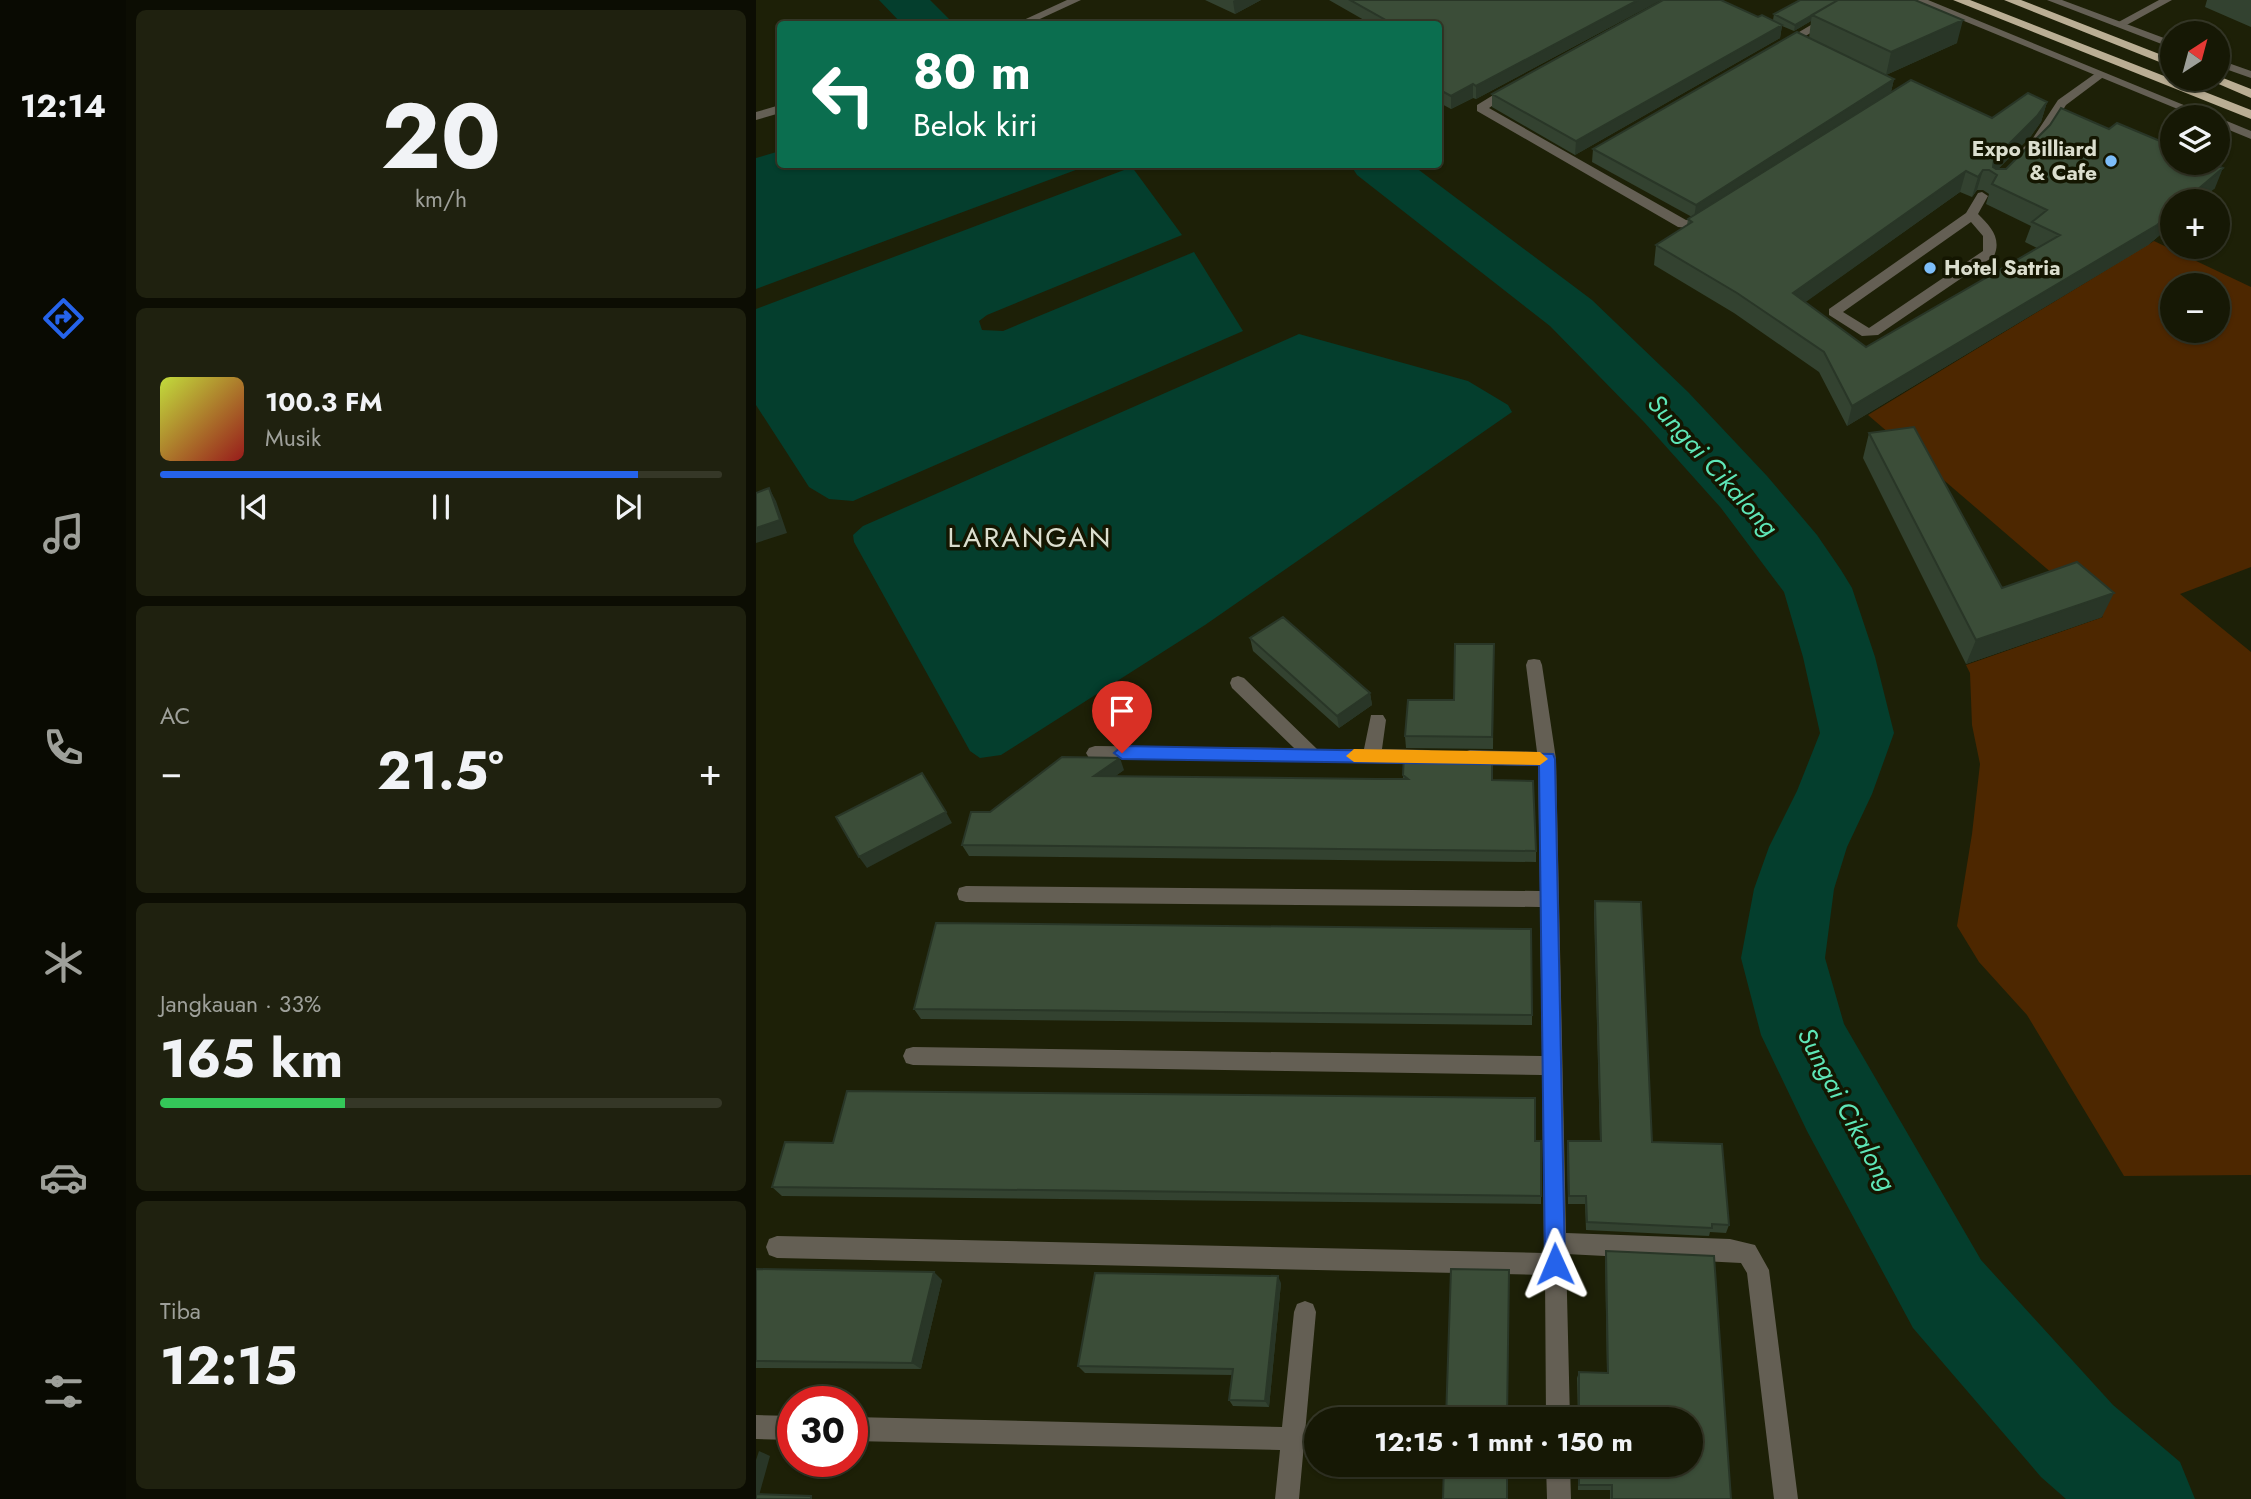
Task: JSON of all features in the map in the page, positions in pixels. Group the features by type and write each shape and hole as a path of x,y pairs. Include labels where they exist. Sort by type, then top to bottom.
{"highway":[{"path":"2010,0 2160,58"},
{"path":"1965,2 2251,115"},
{"path":"2230,86 2251,94"}],"street":[{"path":"1028,21 1076,0"},
{"path":"1918,0 2176,105"},
{"path":"2052,0 2160,40"},
{"path":"2119,24 2167,0"},
{"path":"1775,50 1790,36 1860,1"},
{"path":"1790,36 1808,44"},
{"path":"2230,67 2251,75"},
{"path":"2020,158 2038,140 2062,103 2100,75"},
{"path":"1518,85 1480,108 1582,160 1683,224 1698,225 1721,210"},
{"path":"756,116 777,110"},
{"path":"2230,126 2251,135"},
{"path":"1971,215 1990,234 1993,244 1989,253 1870,333 1834,312 1971,215 1982,196"},
{"path":"1534,665 1547,759 1558,1407"},
{"path":"1238,683 1312,755"},
{"path":"1372,756 1377,720"},
{"path":"1095,752 1547,759"},
{"path":"966,894 1550,899"},
{"path":"913,1056 1552,1066"},
{"path":"777,1247 1555,1254 1730,1250 1747,1253 1758,1270 1786,1499"},
{"path":"1287,1499 1305,1312"},
{"path":"756,1427 777,1428"},
{"path":"868,1429 1293,1439"},
{"path":"1558,1477 1559,1499"}],"shaded area":[{"path":"777,152 777,168 1081,168 756,289 756,158"},
{"path":"1133,168 1182,235 987,315 979,321 982,330 1003,331 1194,252 1243,331 853,501 829,499 809,487 756,405 756,309"},
{"path":"2154,241 2160,244 2160,259 2192,259 2221,273 2160,273 2160,343 2230,343 2230,277 2251,287 2251,567 2180,594 2251,652 2251,1175 2124,1176 2027,1015 1979,962 1957,926 1980,764 1972,725 1970,673 1966,665 2103,617 1868,415"},
{"path":"1299,334 1468,381 1508,405 1512,412 1205,625 1001,755 980,758 970,751 854,542 853,535 863,526"}],"building":[{"path":"1350,0 1638,0 1476,86 1473,84 1451,96 1442,91 1442,21 1388,21"},
{"path":"1663,0 1721,0 1782,25 1576,141 1492,94"},
{"path":"1800,0 1838,0 1795,25 1774,14"},
{"path":"1838,0 1915,0 1963,20 1891,52 1812,15"},
{"path":"1797,32 1894,79 1696,205 1593,149"},
{"path":"1911,80 1992,118 2028,93 2047,102 2037,116 1994,159 1993,167 1996,169 2006,169 2050,125 2061,108 2109,129 2117,123 2160,141 2160,175 2215,175 2198,189 2160,189 2160,222 2157,225 1852,406 1824,352 1737,293 1656,245 1692,222 1688,219","holes":["1983,170 1997,175 1992,184 2047,210 2032,222 2060,235 1866,347 1793,293 1966,171 1978,177"]},
{"path":"1914,427 2002,588 2077,562 2114,593 1976,640 1869,433"},
{"path":"769,488 780,520 756,528 756,493"},
{"path":"1283,617 1370,693 1337,716 1250,638"},
{"path":"1455,644 1494,644 1492,737 1405,736 1408,700 1454,700"},
{"path":"1404,755 1492,756 1492,780 1533,781 1536,851 962,845 971,812 990,812 1062,757 1120,758 1094,776 1408,779 1403,775"},
{"path":"922,773 946,812 859,857 836,817"},
{"path":"1595,901 1641,902 1652,1142 1722,1144 1729,1225 1712,1224 1712,1228 1587,1222 1586,1196 1569,1196 1568,1141 1601,1141"},
{"path":"936,923 1531,929 1532,1015 914,1009"},
{"path":"847,1091 1535,1098 1535,1141 1541,1141 1541,1196 772,1187 785,1142 833,1143"},
{"path":"1606,1251 1714,1256 1731,1499 1612,1499 1612,1485 1579,1485 1579,1477 1703,1477 1703,1407 1579,1407 1579,1372 1608,1373"},
{"path":"756,1269 934,1272 912,1363 756,1361"},
{"path":"1451,1269 1509,1270 1507,1407 1446,1407"},
{"path":"1095,1273 1278,1276 1265,1401 1229,1400 1233,1369 1078,1366"},
{"path":"1444,1477 1507,1477 1507,1499 1443,1499"},
{"path":"756,1494 811,1496 811,1499 756,1499"}],"waterway":[{"name":"Sungai Cikalong","path":"902,0 926,21"},
{"name":"Sungai Cikalong","path":"1381,168 1571,313 1666,407 1744,492 1793,552 1817,588 1839,657 1857,733 1834,794 1808,847 1794,889 1783,958 1804,1035 1838,1101 1947,1294 2077,1441 2143,1499"}],"slow traffic":[{"path":"1354,756 1540,759"}],"place":[{"name":"Expo Billiard & Cafe","path":"2111,161"},
{"name":"Hotel Satria","path":"1930,268"}],"district":[{"name":"LARANGAN","path":"1030,537"}],"route":[{"path":"1122,753 1547,759 1555,1264"}]}
